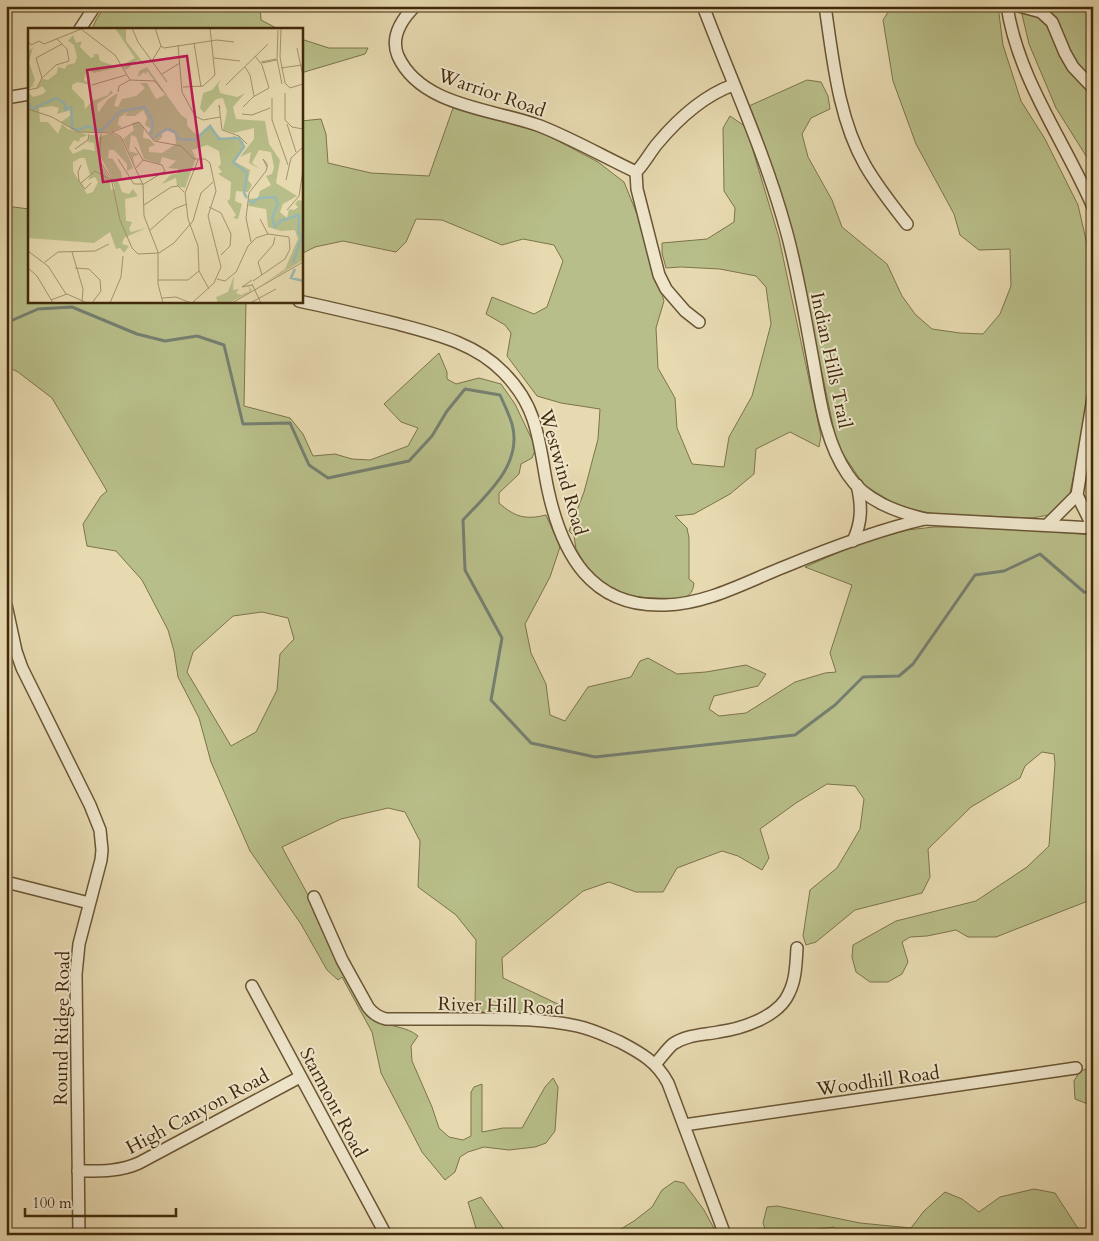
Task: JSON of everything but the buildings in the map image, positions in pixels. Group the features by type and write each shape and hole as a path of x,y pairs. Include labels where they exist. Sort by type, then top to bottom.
{"street":[{"path":"81,28 95,6"},
{"name":"Warrior Road","path":"415,6 400,26 395,40 396,52 400,60 409,73 421,84 442,97 545,128 636,172"},
{"name":"Indian Hills Trail","path":"702,6 763,159 786,231 827,429 837,456 848,476 868,495 884,505 905,514 926,519 1093,527"},
{"path":"825,6 839,92 850,133 869,172 907,224"},
{"path":"1007,6 1011,31 1020,60 1037,97 1076,168 1093,207"},
{"path":"1019,6 1041,12 1052,22 1073,67 1093,88"},
{"path":"698,322 685,311 666,289 658,275 637,189 636,172 663,137 687,112 733,84"},
{"path":"6,98 28,94"},
{"name":"Westwind Road","path":"302,302 371,317 445,337 476,351 502,370 520,392 534,421 554,516 569,553 590,580 600,588 626,601 652,605 681,604 701,600 882,530 926,519"},
{"path":"1093,398 1077,495 1093,527"},
{"path":"853,541 861,516 857,486"},
{"path":"1047,524 1077,495"},
{"name":"Round Ridge Road","path":"6,605 16,651 22,668 90,805 100,830 101,860 79,944 76,974 78,1235"},
{"path":"6,882 89,903"},
{"name":"River Hill Road","path":"314,898 342,960 368,1007 372,1013 379,1017 386,1019 522,1020 568,1024 601,1033 637,1051 655,1064 668,1083 725,1235"},
{"path":"655,1064 674,1044 690,1037 729,1031 776,1010 789,994 796,968 797,948"},
{"name":"Starmont Road","path":"252,986 386,1235"},
{"name":"Woodhill Road","path":"684,1125 1076,1068"},
{"name":"High Canyon Road","path":"78,1171 111,1171 133,1166 300,1077"}],"green space":[{"path":"105,6 260,6 261,20 276,28 92,28"},
{"path":"892,6 998,6 1003,45 1021,101 1045,139 1078,205 1093,270 1093,356 1080,443 1070,493 1064,503 1049,515 1032,518 936,514 900,507 864,485 837,445 796,247 749,106 807,80 821,82 828,96 830,109 811,118 802,134 808,157 832,200 842,227 887,264 902,296 915,314 932,329 983,334 1000,314 1011,286 1010,249 979,250 960,235 954,214 916,144 893,81 883,20"},
{"path":"1020,6 1093,6 1093,167 1056,108 1029,44"},
{"path":"302,39 329,48 368,48 365,54 302,73"},
{"path":"453,108 543,133 598,162 624,182 641,224 664,301 656,328 658,368 675,398 677,428 692,464 724,467 729,437 752,396 771,324 766,287 756,276 720,269 666,268 662,253 662,243 707,239 734,222 735,208 724,191 723,128 730,116 746,127 779,238 821,436 819,447 790,432 756,449 754,474 730,494 694,514 675,516 687,528 689,538 689,579 694,583 693,589 688,596 683,599 633,597 606,586 589,571 576,549 574,536 569,531 584,492 598,439 600,409 561,403 537,396 507,356 511,333 505,325 486,314 492,297 534,314 547,307 563,261 554,245 523,239 502,245 442,220 416,219 406,242 396,252 343,241 315,247 302,254 302,121 321,119 326,134 328,163 371,173 429,176"},
{"path":"6,206 28,209 28,302 246,302 244,406 290,418 303,434 313,456 335,454 352,459 370,460 408,446 418,428 401,422 384,404 439,353 447,372 447,379 456,384 479,378 501,384 515,404 536,448 532,458 521,464 519,474 499,493 499,503 521,516 546,515 560,547 550,577 525,624 531,653 546,684 550,715 565,721 588,687 631,677 640,661 648,658 677,674 706,672 746,665 766,674 758,686 714,696 709,709 719,716 746,713 795,682 825,673 836,672 830,653 852,585 805,567 858,544 907,530 934,527 993,527 1093,535 1093,899 996,937 968,937 956,930 927,936 910,937 902,942 908,962 902,974 888,982 870,982 856,972 852,957 853,945 896,921 976,901 1027,867 1049,846 1055,764 1054,754 1042,752 1025,766 1020,778 971,807 928,849 930,877 922,893 855,910 816,942 806,945 803,936 810,890 837,868 860,829 864,799 855,786 827,784 796,803 760,829 769,858 762,870 738,856 722,851 677,868 663,892 636,892 609,882 583,891 502,958 503,978 560,1005 550,1014 485,1013 475,1008 476,940 456,915 418,887 420,841 405,812 388,808 341,819 282,847 309,897 314,913 373,1019 408,1030 418,1036 411,1046 412,1061 439,1128 449,1137 463,1140 471,1136 471,1092 474,1087 482,1084 482,1132 503,1128 522,1128 545,1087 553,1078 558,1087 555,1131 546,1143 535,1147 509,1150 484,1147 468,1152 460,1157 455,1172 445,1180 422,1152 381,1073 372,1032 342,977 338,980 327,970 301,924 250,851 211,762 199,718 178,677 168,630 142,580 116,551 87,546 83,524 101,496 107,491 52,398 18,372 6,366","holes":["262,612 288,618 294,639 280,654 277,690 256,732 231,746 187,672 193,652 233,616"]},
{"path":"1093,1067 1093,1106 1075,1099 1074,1081 1080,1071"},
{"path":"675,1181 684,1183 704,1210 716,1235 667,1235 665,1231 654,1232 650,1235 611,1235 652,1207 662,1190"},
{"path":"1034,1189 1055,1193 1077,1227 1086,1235 841,1235 834,1227 818,1229 807,1235 767,1235 763,1223 767,1207 777,1206 860,1223 911,1228 924,1211 945,1192 962,1199 979,1212 1000,1197"},
{"path":"481,1197 508,1235 478,1235 468,1202"}],"waterway":[{"path":"6,323 38,309 72,307 137,334 165,341 197,336 224,345 243,424 290,423 309,465 328,478 409,461 432,436 447,411 465,389 500,395 512,424 514,439 512,452 508,465 501,477 463,520 465,570 502,638 491,700 531,743 595,757 795,735 835,705 863,677 899,676 913,664 975,575 1004,571 1040,554 1084,592 1093,594"}]}
